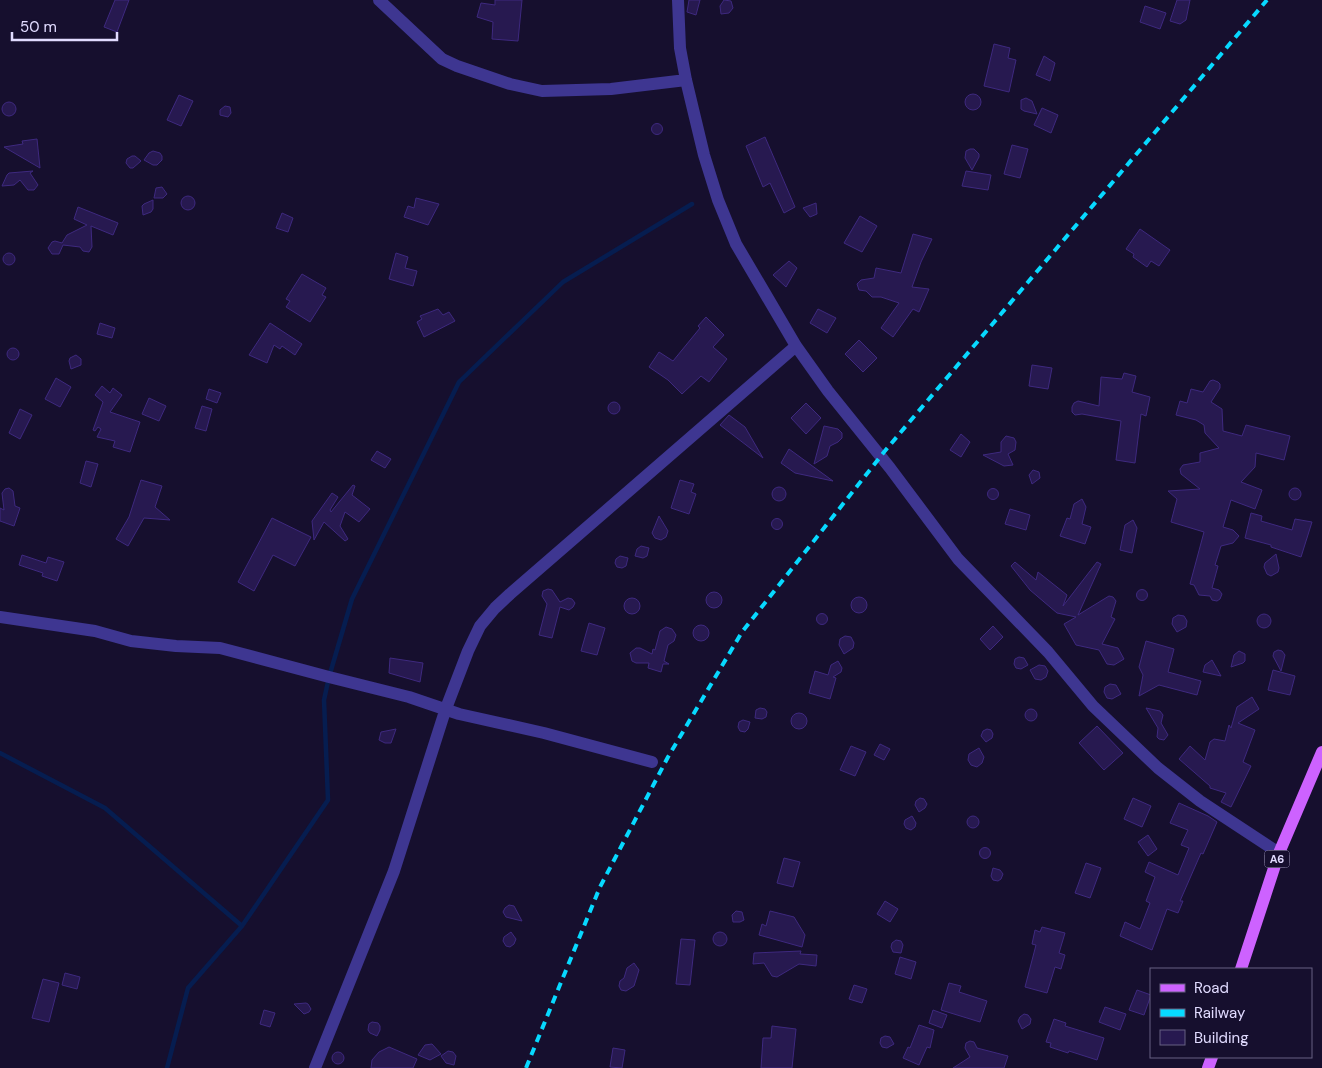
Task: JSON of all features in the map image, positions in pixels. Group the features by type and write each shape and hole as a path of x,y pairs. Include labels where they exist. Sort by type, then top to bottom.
{"main road":[{"name":"A6","path":"1241,968 1279,853 1322,752"}],"street":[{"path":"379,0 442,58 457,66 510,84 542,91 610,89 686,80"},
{"path":"678,0 680,48 704,155 736,244 796,346 828,391 890,468 958,559 1048,652 1093,706 1158,768 1207,805 1279,853"},
{"path":"315,1068 394,871 445,711 480,626 495,608 796,346"},
{"path":"0,617 95,631 131,641 220,648 409,697 445,711 544,733 652,762"}],"building":[{"path":"115,0 129,0 117,32 104,27"},
{"path":"495,0 522,0 518,41 492,39 493,22 477,17 481,3 495,5"},
{"path":"689,0 700,0 696,15 687,12"},
{"path":"724,0 731,1 733,8 729,13 721,14 720,6"},
{"path":"1177,0 1190,0 1186,20 1180,24 1170,21"},
{"path":"1145,6 1166,13 1160,29 1140,22"},
{"path":"994,44 1010,48 1008,58 1016,60 1009,92 984,86"},
{"path":"1044,56 1055,63 1050,81 1036,75"},
{"path":"973,94 981,102 973,110 965,102"},
{"path":"179,95 193,101 181,126 167,120"},
{"path":"1026,98 1032,101 1037,114 1021,109 1021,100"},
{"path":"6,102 12,102 16,109 12,116 6,116 2,112 2,106"},
{"path":"225,106 230,107 231,113 228,117 220,115 220,110"},
{"path":"1042,108 1058,115 1051,133 1034,125"},
{"path":"657,123 663,129 657,135 651,129"},
{"path":"765,137 795,207 784,213 770,183 763,187 746,146"},
{"path":"37,139 40,168 4,147 23,144 22,141"},
{"path":"1012,145 1028,149 1020,178 1004,174"},
{"path":"974,149 979,154 972,170 965,158 966,151"},
{"path":"153,151 160,153 162,156 162,160 157,165 144,160"},
{"path":"132,156 141,161 133,168 130,168 126,163 127,159"},
{"path":"33,171 30,173 38,185 34,190 28,190 20,180 14,185 2,186 9,173"},
{"path":"966,171 991,175 988,190 962,186"},
{"path":"162,187 167,194 163,198 154,198 156,188"},
{"path":"185,196 191,196 195,203 191,210 185,210 181,206 181,200"},
{"path":"416,198 439,204 428,225 404,217 408,206 414,208"},
{"path":"153,200 151,212 143,215 142,206"},
{"path":"816,203 817,214 810,217 803,208"},
{"path":"78,207 118,223 113,235 91,226 92,247 89,252 83,251 80,247 63,245 59,254 52,254 48,248 52,242 62,243 67,235 87,225 74,219"},
{"path":"282,213 293,218 288,232 276,228"},
{"path":"860,216 877,226 862,252 844,243"},
{"path":"1140,229 1170,250 1159,266 1151,261 1147,267 1133,257 1134,254 1126,249"},
{"path":"913,234 932,239 912,287 929,289 919,312 913,309 893,337 881,328 899,303 881,297 872,297 866,291 859,290 857,284 861,280 874,278 876,268 901,273"},
{"path":"9,253 15,259 9,265 3,259"},
{"path":"396,253 408,257 405,268 417,271 413,286 389,279"},
{"path":"789,261 797,268 786,287 773,275"},
{"path":"302,274 326,288 322,295 326,297 310,322 286,307 290,301 286,299"},
{"path":"438,309 443,315 449,312 455,321 424,337 417,322 422,319 420,316"},
{"path":"818,309 836,318 827,333 810,323"},
{"path":"706,317 724,335 713,347 727,359 709,382 701,376 682,394 668,380 649,367 659,352 673,361 700,328 698,326"},
{"path":"100,323 115,328 112,338 97,334"},
{"path":"270,323 302,344 295,355 282,346 280,349 274,345 267,363 249,355"},
{"path":"859,340 877,358 863,372 845,354"},
{"path":"15,348 18,349 18,359 11,360 8,359 7,352 8,349"},
{"path":"76,355 81,359 81,365 71,369 70,358"},
{"path":"1032,365 1052,368 1048,389 1029,386"},
{"path":"1124,373 1136,376 1132,392 1150,397 1146,416 1141,414 1135,463 1116,460 1121,421 1082,414 1075,415 1072,412 1074,403 1078,401 1099,406 1101,377 1122,379"},
{"path":"56,378 71,387 60,407 45,399"},
{"path":"1213,380 1220,384 1220,388 1211,402 1222,409 1223,431 1242,436 1246,425 1290,436 1284,460 1256,453 1255,467 1241,482 1262,490 1255,509 1231,500 1223,527 1233,530 1239,536 1233,543 1221,546 1215,565 1218,566 1212,588 1219,590 1222,594 1217,601 1212,600 1210,596 1199,595 1194,585 1190,584 1204,532 1171,522 1177,499 1168,491 1200,489 1181,474 1180,469 1183,465 1200,462 1200,453 1219,448 1205,433 1204,425 1196,420 1176,415 1180,401 1187,403 1191,389 1203,392 1210,381"},
{"path":"102,386 110,393 113,388 122,395 110,412 140,422 130,452 113,447 115,441 97,437 101,429 98,427 95,431 93,430 103,402 95,395"},
{"path":"209,389 221,393 217,403 206,399"},
{"path":"149,398 166,406 159,421 142,414"},
{"path":"614,402 620,408 614,414 608,408"},
{"path":"806,403 821,418 806,434 791,418"},
{"path":"202,406 212,409 206,431 195,428"},
{"path":"20,409 32,415 20,439 9,433"},
{"path":"729,415 745,427 763,458 720,425"},
{"path":"824,426 838,429 842,433 842,438 830,446 827,456 814,464"},
{"path":"961,434 970,442 961,457 950,450"},
{"path":"1006,436 1014,438 1016,442 1015,450 1008,454 1013,465 1004,466 983,455 1001,452 1001,442"},
{"path":"789,449 833,481 795,473 781,463"},
{"path":"377,451 391,459 385,468 371,460"},
{"path":"86,461 98,464 91,487 80,483"},
{"path":"1033,470 1039,472 1040,478 1032,484 1029,475"},
{"path":"141,480 162,486 155,507 170,520 144,518 128,546 116,539 129,517"},
{"path":"680,480 694,484 691,492 696,494 689,514 671,508"},
{"path":"353,485 355,486 352,495 370,509 359,522 345,512 340,526 348,539 345,541 324,522 314,540 312,521 332,493 338,497 330,510 331,512"},
{"path":"779,487 784,489 786,494 784,499 779,501 774,499 772,494 774,489"},
{"path":"9,488 13,491 15,506 20,508 14,526 0,521 0,508 4,510 2,493 5,489"},
{"path":"993,488 999,494 993,500 987,494"},
{"path":"1293,488 1297,488 1301,494 1297,500 1293,500 1289,496 1289,492"},
{"path":"1082,499 1086,507 1082,524 1091,527 1085,544 1060,536 1067,518 1070,519 1074,504"},
{"path":"1010,509 1030,515 1026,530 1005,524"},
{"path":"1251,513 1262,516 1261,521 1292,530 1295,519 1312,522 1301,557 1271,547 1271,545 1245,538"},
{"path":"659,516 668,531 666,537 661,540 655,538 652,533"},
{"path":"272,518 311,537 295,566 273,555 254,591 238,582"},
{"path":"777,518 783,524 777,530 771,524"},
{"path":"1133,520 1137,528 1132,553 1120,550 1125,525"},
{"path":"641,546 649,548 647,556 643,558 635,556 637,549"},
{"path":"1276,554 1279,568 1278,572 1271,576 1267,574 1264,567 1265,563"},
{"path":"22,555 46,563 48,557 64,562 57,581 42,576 43,573 19,565"},
{"path":"620,556 628,558 626,566 622,568 617,567 615,563 616,559"},
{"path":"1015,562 1036,580 1038,572 1067,595 1063,606 1097,562 1101,564 1078,615 1109,596 1113,597 1116,601 1111,617 1115,619 1102,644 1118,648 1124,659 1114,665 1107,664 1099,650 1076,645 1064,624 1076,617 1057,613 1030,590 1011,566"},
{"path":"1142,589 1148,595 1142,601 1136,595"},
{"path":"552,590 560,602 568,598 572,599 575,603 569,610 560,607 552,638 539,635 547,604 542,596 543,591"},
{"path":"714,592 722,600 714,608 706,600"},
{"path":"859,597 867,605 859,613 851,605"},
{"path":"632,598 640,606 632,614 624,606"},
{"path":"822,613 828,619 822,625 816,619"},
{"path":"1261,614 1267,614 1271,621 1267,628 1261,628 1257,624 1257,618"},
{"path":"1178,615 1184,616 1187,621 1186,627 1177,632 1172,624 1173,618"},
{"path":"589,623 605,628 597,655 581,651"},
{"path":"701,625 709,633 701,641 693,633"},
{"path":"993,626 1003,637 990,650 980,639"},
{"path":"666,627 672,629 676,635 674,641 668,645 664,661 669,664 663,664 661,672 648,668 649,663 636,663 632,661 630,653 636,648 652,654 653,649 655,650 660,631"},
{"path":"845,636 851,637 854,643 853,648 844,654 839,645 840,639"},
{"path":"1146,641 1174,649 1168,672 1201,681 1197,695 1159,685 1139,696 1143,675 1139,667"},
{"path":"1239,651 1245,654 1245,661 1231,667 1234,655"},
{"path":"1282,651 1285,655 1281,671 1273,656 1274,652"},
{"path":"1019,657 1024,658 1028,665 1021,669 1016,668 1014,664 1015,659"},
{"path":"390,658 423,663 420,682 389,673"},
{"path":"1212,660 1221,676 1203,672 1205,665"},
{"path":"838,661 842,668 841,672 833,677 836,678 830,699 809,693 815,671 828,675 831,665"},
{"path":"1039,665 1045,666 1048,671 1046,677 1041,680 1035,679 1030,670"},
{"path":"1273,670 1295,676 1290,695 1268,690"},
{"path":"1110,684 1116,685 1121,694 1112,699 1107,698 1104,692 1105,687"},
{"path":"1252,697 1259,709 1238,723 1255,730 1243,762 1251,766 1231,807 1221,802 1226,793 1210,788 1179,759 1190,746 1205,760 1210,742 1214,739 1225,741 1229,725 1231,728 1237,707"},
{"path":"760,708 765,709 767,712 766,717 762,719 755,718 756,710"},
{"path":"1146,708 1160,711 1163,715 1161,723 1168,735 1164,740 1157,737 1158,728"},
{"path":"1031,709 1037,715 1031,721 1025,715"},
{"path":"799,713 807,721 799,729 791,721"},
{"path":"743,720 750,722 745,732 740,731 738,727 739,722"},
{"path":"1097,726 1123,753 1104,770 1079,743"},
{"path":"396,729 391,743 379,740 381,732"},
{"path":"991,730 993,734 992,738 986,742 981,736 983,731"},
{"path":"880,744 890,749 884,760 874,755"},
{"path":"851,746 866,752 855,776 840,770"},
{"path":"979,748 984,757 982,763 977,767 971,765 968,760 969,754"},
{"path":"920,798 924,799 927,804 919,812 915,805 916,801"},
{"path":"1133,798 1151,806 1142,827 1124,819"},
{"path":"1179,803 1217,822 1180,901 1183,901 1178,913 1167,909 1152,950 1120,936 1125,922 1140,929 1150,903 1146,901 1155,877 1145,872 1149,862 1178,875 1189,848 1181,845 1188,830 1170,823"},
{"path":"912,816 916,823 915,827 911,830 906,828 904,824 905,820"},
{"path":"973,816 979,822 973,828 967,822"},
{"path":"1148,835 1157,849 1148,856 1138,842"},
{"path":"985,847 991,853 985,859 979,853"},
{"path":"784,858 800,862 793,887 777,883"},
{"path":"1086,863 1101,868 1090,898 1075,893"},
{"path":"993,868 1000,870 1003,874 998,881 993,880 991,876"},
{"path":"885,901 898,909 890,922 877,914"},
{"path":"509,905 514,906 522,921 506,917 503,912"},
{"path":"736,911 742,912 744,920 733,922 732,915"},
{"path":"770,911 794,917 805,935 802,947 759,935 762,924 766,926"},
{"path":"1042,927 1065,933 1059,953 1065,955 1061,969 1055,967 1047,993 1025,987 1036,945 1032,944 1035,930 1040,932"},
{"path":"511,932 516,939 510,947 506,946 503,941 504,937"},
{"path":"717,932 723,932 727,939 723,946 717,946 713,942 713,936"},
{"path":"681,939 695,940 690,985 676,984"},
{"path":"896,940 901,941 903,945 901,953 893,952 891,947 892,943"},
{"path":"801,951 800,954 817,955 816,966 799,964 777,977 772,976 764,963 753,964 754,953"},
{"path":"900,957 916,962 911,979 895,974"},
{"path":"634,963 639,970 634,986 626,991 621,990 619,986 620,981 624,978 627,968"},
{"path":"65,973 80,977 77,989 62,985"},
{"path":"43,979 59,983 49,1022 32,1018"},
{"path":"949,983 961,986 959,992 987,1001 980,1022 941,1010"},
{"path":"854,985 867,989 862,1003 849,999"},
{"path":"1137,990 1150,995 1144,1015 1129,1010"},
{"path":"306,1003 311,1009 304,1014 294,1004"},
{"path":"1105,1007 1126,1014 1120,1030 1099,1022"},
{"path":"264,1010 275,1013 270,1027 260,1024"},
{"path":"933,1010 947,1015 942,1028 929,1023"},
{"path":"1024,1014 1028,1015 1031,1019 1030,1024 1022,1029 1018,1021"},
{"path":"1054,1019 1066,1023 1065,1026 1104,1038 1097,1060 1050,1047 1051,1043 1046,1042"},
{"path":"372,1022 378,1023 380,1026 377,1036 368,1030 369,1024"},
{"path":"919,1025 934,1030 930,1048 927,1047 919,1065 903,1058 908,1047 910,1048"},
{"path":"772,1026 796,1029 792,1068 761,1068 763,1038 771,1038"},
{"path":"885,1036 890,1037 894,1044 887,1048 882,1047 880,1043 881,1038"},
{"path":"974,1042 977,1048 1008,1056 1004,1068 953,1068 970,1057 965,1048 966,1043"},
{"path":"432,1044 441,1054 430,1060 418,1055 425,1045"},
{"path":"389,1047 417,1059 413,1068 371,1068 372,1060 379,1052"},
{"path":"613,1048 625,1050 622,1068 610,1067"},
{"path":"448,1051 453,1052 456,1056 454,1065 446,1063 441,1056"},
{"path":"336,1052 340,1052 344,1058 340,1064 336,1064 332,1060 332,1056"}],"waterway":[{"path":"167,1068 188,988 242,926 328,800 324,700 352,599 459,382 563,282 692,204"},
{"path":"0,753 105,808 242,926"}],"railway":[{"path":"526,1068 600,887 668,757 742,632 884,452 1267,0"}]}
